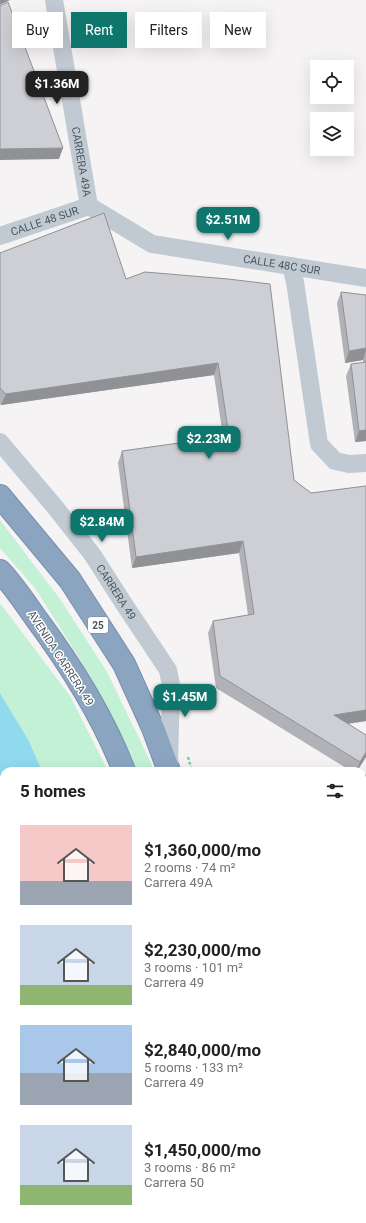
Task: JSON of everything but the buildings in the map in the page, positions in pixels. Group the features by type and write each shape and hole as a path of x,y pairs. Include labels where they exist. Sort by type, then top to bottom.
{"highway":[{"name":"25","path":"0,496 70,580 124,664 153,728 168,767"},
{"name":"AVENIDA CARRERA 49","path":"0,571 50,638 84,689 117,753 122,767"}],"street":[{"name":"CARRERA 49A","path":"54,0 89,206"},
{"name":"CALLE 48 SUR","path":"0,236 89,206"},
{"name":"CALLE 48C SUR","path":"89,206 152,244 366,278"},
{"path":"291,266 296,282 318,444 335,461 349,464 366,463"},
{"name":"CARRERA 49","path":"0,442 55,507 92,554 168,670 172,685 169,767"}],"green space":[{"path":"0,520 60,599 107,672 152,767 133,767 111,714 78,656 35,588 0,548"},
{"path":"0,603 70,696 106,767 40,767 29,741 0,693"}],"water":[{"path":"0,693 29,741 40,767 0,767"}]}
